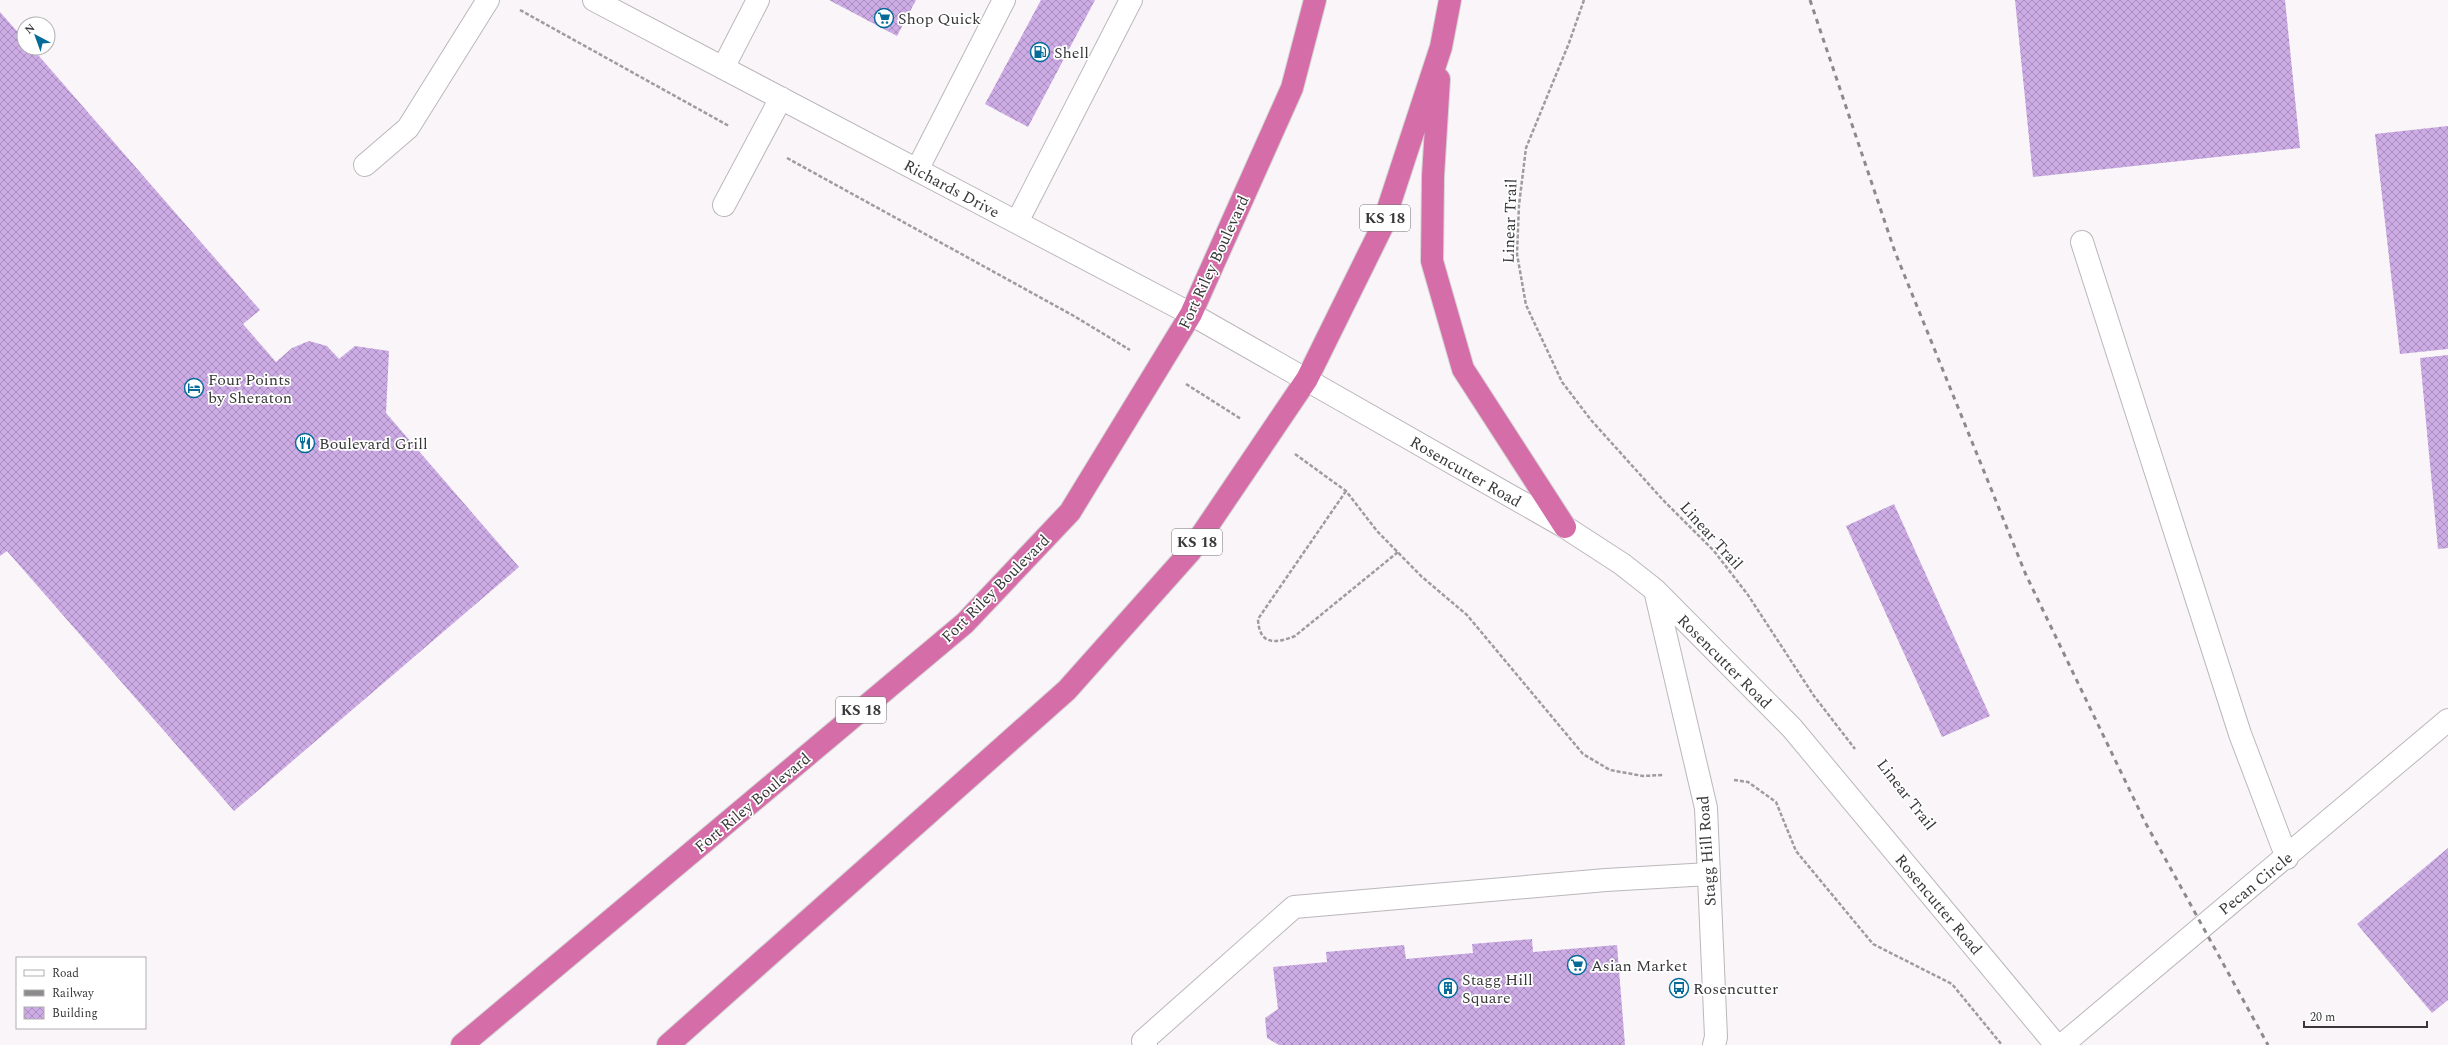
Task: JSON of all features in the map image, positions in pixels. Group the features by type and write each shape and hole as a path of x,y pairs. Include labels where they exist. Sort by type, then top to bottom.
{"highway":[{"name":"Fort Riley Boulevard","path":"462,1045 965,623 1070,512 1191,314 1292,88 1315,0"},
{"name":"KS 18","path":"668,1045 1067,690 1190,552 1307,379 1382,227 1442,47 1450,0"},
{"path":"1442,47 1433,176 1432,261 1463,369 1564,527"}],"street":[{"path":"365,165 408,128 488,0"},
{"path":"723,68 758,0"},
{"path":"917,170 1004,0"},
{"path":"1017,222 1131,0"},
{"name":"Richards Drive","path":"604,2 723,68 1191,314 1307,379"},
{"path":"724,205 781,98"},
{"path":"2082,242 2240,734 2287,858"},
{"name":"Rosencutter Road","path":"1307,379 1564,527 1622,564 1655,590 1792,728 2056,1045"},
{"name":"Stagg Hill Road","path":"1655,590 1706,808 1716,1037 1714,1045"},
{"name":"Pecan Circle","path":"2062,1045 2287,858 2448,720"},
{"path":"1146,1045 1143,1041 1294,907 1606,880 1709,874"}],"path":[{"name":"Linear Trail","path":"1584,0 1569,43 1526,148 1519,204 1517,254 1526,305 1562,382 1591,420 1664,500 1714,551 1748,595 1814,696 1858,752"},
{"path":"515,8 1074,316 1159,367 1268,437 1346,491 1377,531"},
{"path":"1346,491 1258,618 1258,631 1266,639 1279,642 1295,636 1398,552"}],"building":[{"name":"Shop Quick","path":"829,0 916,0 897,36"},
{"name":"Shell","path":"1041,0 1095,0 1028,127 985,104"},
{"path":"2015,0 2285,0 2300,148 2033,177"},
{"name":"Four Points by Sheraton","path":"0,12 16,30 16,56 39,56 260,310 243,324 276,362 292,348 309,341 327,346 339,359 355,346 389,351 386,413 519,567 234,811 7,551 0,556"},
{"path":"2448,126 2448,349 2400,354 2375,134"},
{"path":"2448,355 2448,548 2438,549 2420,358"},
{"path":"1894,504 1990,716 1942,737 1846,526"},
{"path":"2448,848 2448,1000 2432,1013 2357,924"},
{"name":"Stagg Hill Square","path":"1532,939 1533,952 1617,945 1625,1045 1279,1045 1267,1038 1265,1018 1278,1009 1273,967 1327,962 1326,952 1404,945 1406,959 1473,953 1472,944"}],"railway":[{"path":"1810,0 1895,252 2026,575 2145,822 2268,1045"}],"place":[{"name":"Shop Quick","path":"884,18"},
{"name":"Shell","path":"1040,52"},
{"name":"Four Points by Sheraton","path":"194,388"},
{"name":"Boulevard Grill","path":"305,443"},
{"name":"Asian Market","path":"1577,965"},
{"name":"Stagg Hill Square","path":"1448,988"},
{"name":"Rosencutter","path":"1679,988"}]}
